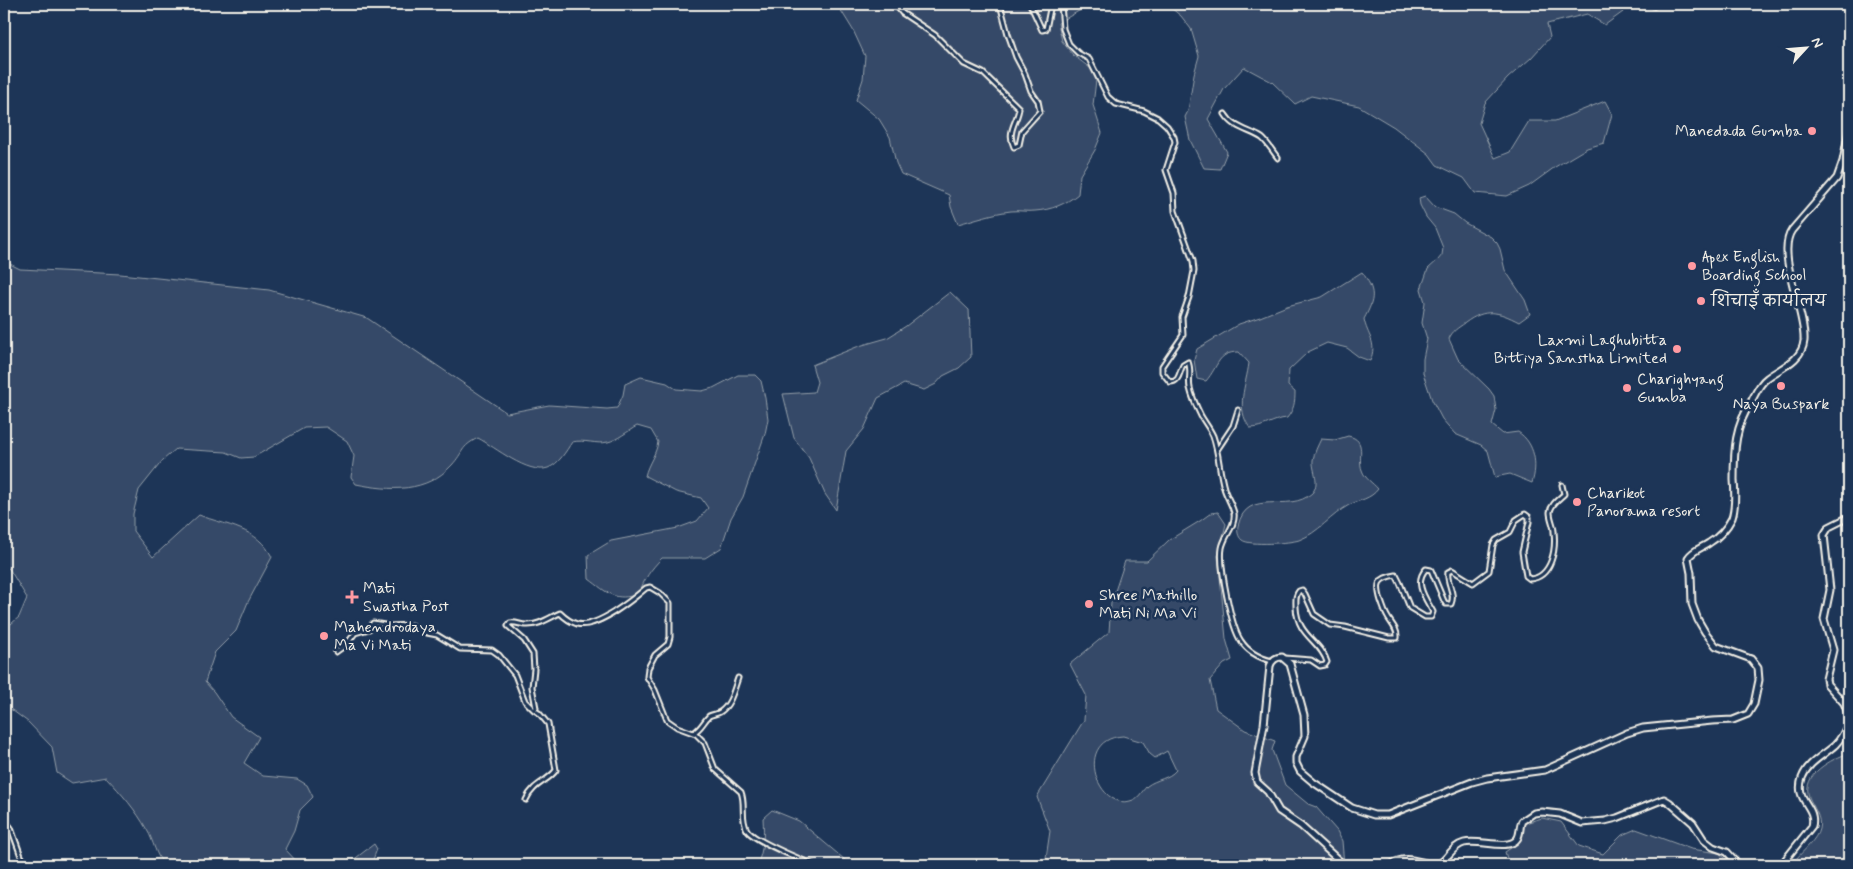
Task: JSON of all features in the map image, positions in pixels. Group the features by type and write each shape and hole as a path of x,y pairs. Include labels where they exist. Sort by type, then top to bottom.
{"main road":[{"path":"1344,865 1301,826 1279,811 1268,792 1255,779 1254,772 1264,725 1270,668 1272,661 1280,657 1285,658 1292,669 1306,723 1304,739 1296,757 1298,767 1307,778 1344,804 1374,815 1393,813 1454,788 1482,779 1545,770 1635,730 1712,720 1733,720 1748,714 1753,708 1759,676 1758,668 1751,659 1716,646 1705,632 1692,604 1691,574 1688,558 1693,552 1709,543 1721,533 1733,515 1735,499 1735,439 1747,407 1764,380 1789,364 1804,341 1798,304 1788,264 1787,237 1833,184 1840,170 1849,130"},
{"path":"1849,516 1829,527 1824,535 1830,590 1824,619 1833,650 1826,679 1827,684 1844,703 1849,716"},
{"path":"1781,865 1814,821 1813,813 1802,799 1800,784 1802,778 1813,762 1839,741 1849,722"},
{"path":"1438,865 1462,843 1480,842 1500,845 1512,843 1517,839 1522,821 1534,813 1560,814 1577,822 1591,823 1617,818 1664,799 1693,823 1704,840 1713,847 1727,852 1739,865"},
{"path":"1391,865 1404,860 1432,865"}],"street":[{"path":"895,4 902,13 935,35 964,64 983,73 1019,108 1018,114 1013,121 1011,141 1014,147 1019,145 1022,131 1040,112 1038,101 1031,91 1016,57 1000,4"},
{"path":"1030,4 1042,30 1046,29 1051,4"},
{"path":"1061,4 1063,29 1070,44 1078,53 1089,59 1108,97 1116,104 1144,111 1158,118 1167,126 1174,137 1175,142 1166,170 1174,193 1175,211 1193,261 1194,271 1190,297 1182,317 1183,335 1162,366 1162,372 1170,382 1174,382 1178,379 1183,365 1188,362 1190,367 1190,388 1201,415 1212,434 1217,450 1224,490 1234,513 1234,521 1222,549 1222,564 1231,612 1241,641 1262,659 1272,661"},
{"path":"1226,114 1245,131 1263,139 1278,158"},
{"path":"1845,152 1849,148"},
{"path":"1217,450 1233,426 1238,410"},
{"path":"1285,658 1312,660 1320,666 1325,665 1327,662 1300,625 1296,611 1296,595 1299,591 1302,590 1305,594 1314,614 1330,625 1389,638 1397,638 1397,632 1387,617 1378,589 1380,581 1396,575 1410,608 1426,617 1432,617 1433,612 1420,587 1423,572 1426,569 1431,570 1444,601 1446,604 1451,604 1453,596 1447,577 1448,572 1452,570 1473,582 1484,575 1489,571 1493,546 1496,540 1510,532 1516,520 1525,514 1529,517 1522,552 1526,576 1530,579 1539,576 1545,572 1553,558 1554,531 1550,512 1552,505 1564,494 1562,485"},
{"path":"534,710 536,708 532,686 533,654 524,640 508,626 510,623 518,622 524,625 533,625 560,614 578,624 587,624 615,612 646,588 650,587 669,601 670,637 668,644 656,655 648,668 647,677 655,690 667,720 677,727 693,733 705,743 715,769 741,792 743,796 742,815 748,831 764,842 814,865"},
{"path":"336,652 355,633 370,629 373,623 396,627 412,626 427,633 437,635 460,649 492,650 499,654 515,675 530,708 539,713 548,724 556,770 553,775 547,777 529,793 526,800"},
{"path":"693,733 702,728 710,716 719,713 726,705 732,697 738,678"},
{"path":"4,819 11,828 21,856 27,865"}],"shaded area":[{"path":"837,4 1091,4 1058,23 1062,41 1073,55 1090,68 1096,80 1093,105 1102,133 1095,150 1080,175 1078,194 1063,204 1052,208 1004,212 958,224 951,207 949,195 901,174 896,163 890,137 879,119 856,100 863,79 865,56 853,30"},
{"path":"1166,4 1634,4 1605,25 1587,14 1547,24 1550,37 1485,103 1479,123 1495,158 1510,152 1529,121 1555,121 1605,101 1612,114 1604,143 1587,148 1555,167 1529,186 1507,196 1475,193 1464,178 1437,165 1429,154 1394,127 1359,106 1311,96 1295,104 1272,82 1244,67 1224,89 1208,119 1227,152 1220,169 1204,168 1190,140 1185,117 1188,111 1199,56 1191,29 1181,16"},
{"path":"1425,196 1435,207 1454,214 1465,223 1491,237 1497,243 1505,270 1525,300 1530,314 1519,322 1505,315 1485,313 1472,318 1460,326 1449,339 1458,359 1494,396 1496,410 1492,425 1503,434 1518,432 1528,442 1535,462 1532,483 1510,474 1495,477 1488,451 1481,445 1455,434 1442,419 1432,400 1423,373 1423,359 1427,339 1422,323 1425,302 1421,289 1428,269 1442,255 1443,248 1435,228 1426,217 1420,205 1419,198"},
{"path":"4,261 20,269 120,274 269,290 367,318 507,413 549,405 617,408 623,395 625,384 641,377 667,383 676,389 702,391 713,388 738,375 755,375 761,381 765,398 768,419 765,434 743,497 731,518 721,548 705,558 662,558 648,574 639,594 623,597 612,595 589,579 588,555 611,541 678,528 697,521 708,508 701,498 676,492 645,476 658,442 651,430 637,426 608,442 572,442 556,464 540,469 531,468 512,459 478,438 465,447 452,465 442,474 431,481 407,488 382,488 356,484 351,477 354,456 347,441 326,427 304,428 254,457 241,458 226,452 176,449 163,460 139,490 133,514 133,531 153,557 199,515 241,529 259,540 266,547 272,557 248,602 236,631 215,652 205,682 231,717 259,737 244,763 263,776 297,779 307,785 313,797 300,810 294,831 285,849 299,864 305,865 165,865 138,816 106,777 72,783 57,773 52,747 28,722 5,705 4,630 19,617 27,598 10,570 4,564"},
{"path":"1362,272 1372,290 1372,300 1364,319 1373,349 1370,361 1359,357 1347,348 1327,343 1308,352 1289,370 1288,386 1295,392 1295,396 1293,409 1287,418 1260,427 1250,428 1243,413 1242,405 1249,363 1239,352 1226,354 1222,357 1206,381 1197,379 1194,360 1197,349 1239,324 1287,306 1322,297"},
{"path":"950,292 969,310 971,357 959,368 943,376 936,384 924,390 904,384 878,398 864,429 846,451 836,510 825,494 809,458 794,438 783,394 814,392 817,382 812,365 859,346 887,338 906,326"},
{"path":"1348,436 1358,441 1360,445 1362,470 1378,489 1375,492 1342,509 1312,533 1299,540 1279,543 1253,543 1241,539 1238,534 1238,526 1243,514 1250,507 1259,504 1292,502 1303,499 1312,493 1316,485 1313,460 1321,439 1335,440"},
{"path":"1218,512 1226,524 1218,556 1226,639 1232,660 1224,664 1210,680 1216,709 1245,730 1275,741 1272,750 1285,785 1308,804 1316,807 1337,831 1342,841 1344,865 1045,865 1050,831 1037,797 1084,720 1086,695 1070,664 1109,632 1111,603 1125,561 1147,561 1169,540 1211,513","holes":["1123,736 1143,742 1150,754 1155,758 1167,751 1176,770 1147,786 1133,800 1118,801 1108,795 1100,785 1095,773 1095,760 1098,749 1108,740"]},
{"path":"1849,753 1849,865 1796,865 1796,859 1813,841 1820,825 1809,797 1809,781 1827,763"},
{"path":"772,810 799,821 851,865 757,865 763,842 763,818"},
{"path":"1542,818 1561,822 1579,846 1603,854 1622,835 1636,829 1691,849 1719,853 1734,865 1509,865 1505,852 1517,844 1525,823"},
{"path":"374,844 377,849 371,865 335,865 352,861"}],"place":[{"name":"Manedada Gumba","path":"1812,131"},
{"name":"Apex English Boarding School","path":"1692,266"},
{"name":"शिचाइँ कार्यालय","path":"1701,301"},
{"name":"Laxmi Laghubitta Bittiya Sanstha Limited","path":"1677,349"},
{"name":"Naya Buspark","path":"1781,386"},
{"name":"Charighyang Gumba","path":"1627,388"},
{"name":"Charikot Panorama resort","path":"1577,502"},
{"name":"Mati Swastha Post","path":"352,597"},
{"name":"Shree Mathillo Mati Ni Ma Vi","path":"1089,604"},
{"name":"Mahendrodaya Ma Vi Mati","path":"324,636"}]}
